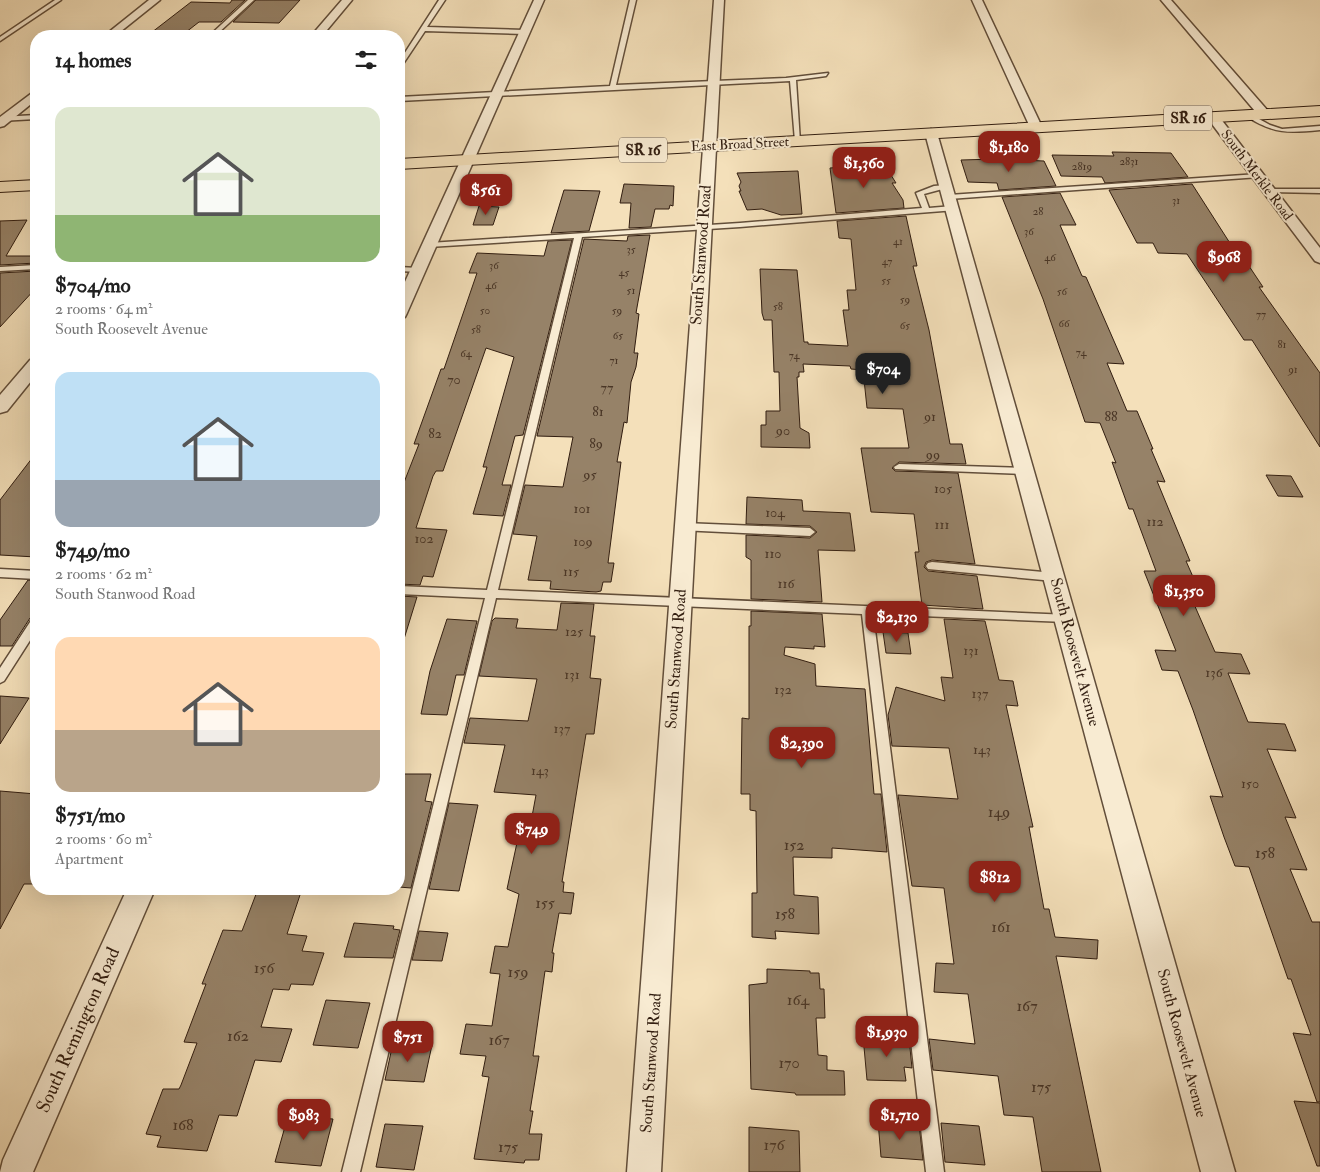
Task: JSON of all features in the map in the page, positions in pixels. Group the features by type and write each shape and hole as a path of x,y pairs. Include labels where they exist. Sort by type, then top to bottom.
{"main road":[{"name":"East Broad Street","path":"405,164 1320,111"},
{"path":"0,187 30,185"}],"street":[{"path":"117,30 155,0"},
{"path":"321,30 347,0"},
{"path":"405,299 539,0"},
{"name":"South Stanwood Road","path":"644,1172 708,146 719,0"},
{"path":"977,0 1036,127"},
{"path":"1166,0 1256,114"},
{"path":"2,120 30,99"},
{"name":"South Merkle Road","path":"1213,117 1320,258"},
{"name":"South Roosevelt Avenue","path":"931,133 1026,471 1218,1172"},
{"path":"0,407 30,371"},
{"name":"South Remington Road","path":"15,1172 138,895"}],"lane":[{"path":"0,39 58,0"},
{"path":"218,30 251,0"},
{"path":"405,57 442,0"},
{"path":"612,88 633,0"},
{"path":"424,29 524,32"},
{"path":"405,99 794,79 826,74"},
{"path":"794,79 798,141"},
{"path":"1256,114 1268,128 1277,131 1320,128"},
{"path":"2,120 30,118"},
{"path":"926,210 920,193 949,197 1258,176"},
{"path":"1269,191 1320,191"},
{"path":"429,245 926,210 949,197"},
{"path":"351,1172 579,234"},
{"path":"0,269 30,267"},
{"path":"405,269 418,270"},
{"path":"899,467 1026,471"},
{"path":"684,527 810,532"},
{"path":"932,566 1054,577"},
{"path":"0,573 30,575"},
{"path":"405,590 1066,618"},
{"path":"867,610 935,1172"},
{"path":"0,678 30,631"}],"building":[{"path":"232,0 245,0 221,22 199,22 189,30 155,30 191,2 230,3"},
{"path":"256,0 300,0 279,23 233,22"},
{"path":"1112,152 1171,153 1188,177 1105,183 1102,177 1061,176 1052,155 1114,156"},
{"path":"961,160 1044,161 1056,186 999,190 997,183 968,182"},
{"path":"884,164 896,183 892,183 903,200 904,208 836,213 830,168"},
{"path":"798,171 802,214 781,215 762,209 747,210 739,191 741,191 739,186 741,182 737,173"},
{"path":"624,184 674,186 673,206 670,205 669,209 655,209 651,227 629,228 631,203 620,203"},
{"path":"1192,184 1235,251 1239,251 1263,287 1259,287 1320,373 1320,447 1252,340 1244,340 1187,254 1158,253 1153,243 1137,243 1109,190"},
{"path":"564,190 600,191 589,231 551,233"},
{"path":"1060,193 1076,225 1060,225 1082,276 1086,277 1124,364 1107,363 1127,411 1137,411 1153,449 1151,449 1165,482 1157,481 1190,561 1186,561 1201,595 1190,595 1215,652 1241,654 1250,674 1228,673 1248,722 1285,724 1296,751 1267,749 1296,818 1285,817 1307,870 1290,869 1312,922 1320,922 1320,1102 1317,1102 1293,1033 1311,1035 1291,979 1288,979 1249,867 1235,866 1224,837 1210,796 1223,797 1193,710 1178,671 1162,670 1155,650 1176,651 1144,571 1156,571 1133,509 1129,509 1112,462 1116,463 1100,423 1085,422 1043,299 1002,197"},
{"path":"479,206 499,207 493,225 473,225"},
{"path":"906,216 917,266 913,266 929,330 950,444 962,444 966,464 899,462 892,468 895,471 958,473 975,564 932,560 926,562 924,567 928,571 977,576 983,609 922,605 915,552 919,552 914,514 871,512 861,448 909,448 903,409 867,408 863,370 851,369 850,366 803,364 804,372 799,372 799,377 797,377 800,428 809,433 810,448 761,447 761,425 766,425 766,411 780,411 779,372 774,372 772,320 764,320 762,313 760,269 797,270 804,342 808,342 808,344 848,346 843,310 849,310 847,290 856,290 851,239 839,238 837,221"},
{"path":"27,220 6,256 30,256 30,263 0,265 0,221"},
{"path":"650,235 636,313 639,314 634,353 638,353 636,367 631,382 627,423 624,422 617,462 621,462 608,563 614,563 611,582 603,582 601,591 596,592 550,589 551,581 528,580 537,536 513,534 525,485 563,487 573,437 537,436 584,239 627,241 628,236"},
{"path":"572,240 523,435 515,436 502,485 511,485 503,516 473,514 487,467 483,467 514,357 486,348 443,471 436,471 433,476 416,528 447,530 433,577 423,576 420,585 405,584 405,480 419,444 414,444 441,369 444,369 477,273 469,273 477,253 544,256 548,241"},
{"path":"30,271 30,294 0,327 0,273"},
{"path":"30,461 30,557 0,555 0,500"},
{"path":"1266,475 1291,476 1303,497 1278,496"},
{"path":"747,497 802,500 803,511 850,513 855,551 818,550 822,602 751,599 751,560 746,557 746,535 810,538 817,532 810,526 746,524"},
{"path":"28,580 30,580 30,618 12,646 0,646 0,620"},
{"path":"405,596 417,597 405,636"},
{"path":"561,603 594,604 590,636 595,636 590,678 601,679 594,734 586,734 562,882 564,882 563,892 574,893 571,914 559,913 552,953 554,953 552,972 545,971 533,1056 539,1056 530,1111 533,1111 529,1134 542,1134 539,1160 525,1160 524,1163 474,1159 489,1077 482,1076 486,1056 460,1054 466,1024 492,1026 500,974 490,973 495,946 508,947 519,894 507,889 518,838 528,838 536,795 494,792 505,745 464,743 470,718 528,721 537,679 479,676 492,621 495,618 518,619 516,628 557,630"},
{"path":"751,611 822,614 825,647 814,646 814,649 785,647 784,655 815,664 816,686 865,689 874,794 881,794 887,852 832,848 832,858 793,857 794,895 818,897 819,934 775,931 776,939 752,937 752,893 757,893 756,811 750,810 750,794 741,794 742,718 749,719 749,626 751,626"},
{"path":"447,619 477,621 464,675 456,675 447,715 421,714 430,671"},
{"path":"944,619 985,621 999,680 1013,681 1018,706 1006,705 1033,827 1029,827 1044,909 1049,909 1055,937 1098,940 1097,959 1056,956 1101,1172 1042,1172 1033,1117 1004,1115 998,1076 933,1070 929,1039 975,1044 968,994 934,992 936,963 954,964 944,888 912,886 898,795 958,799 949,748 892,746 888,715 896,687 945,701 941,677 953,678"},
{"path":"883,632 908,633 911,654 886,653"},
{"path":"0,696 29,698 0,744"},
{"path":"405,774 431,774 425,801 432,802 411,888 405,888"},
{"path":"0,791 30,794 30,884 24,884 0,929"},
{"path":"449,803 478,805 459,891 429,889"},
{"path":"256,895 300,895 287,934 307,936 302,951 324,953 313,985 291,984 289,990 273,989 261,1027 292,1029 281,1062 255,1060 237,1116 219,1115 207,1151 157,1147 161,1136 146,1134 163,1089 179,1089 197,1043 184,1042 206,984 202,984 223,930 242,931"},
{"path":"354,923 394,926 393,929 400,930 393,958 344,957"},
{"path":"419,931 448,933 442,961 412,960"},
{"path":"767,969 819,973 820,989 824,989 825,1018 816,1018 818,1055 827,1056 827,1070 844,1071 845,1095 796,1095 795,1093 751,1089 749,985 767,983"},
{"path":"326,1000 370,1003 358,1048 313,1045"},
{"path":"863,1036 909,1038 912,1068 904,1067 906,1081 867,1080"},
{"path":"393,1043 432,1045 424,1082 385,1080"},
{"path":"1294,1101 1320,1103 1320,1166 1317,1166"},
{"path":"288,1116 333,1119 321,1166 275,1162"},
{"path":"878,1121 919,1124 923,1160 881,1157"},
{"path":"941,1123 979,1126 985,1165 945,1162"},
{"path":"385,1124 423,1126 414,1170 376,1167"},
{"path":"749,1127 799,1131 800,1172 749,1172"}]}
